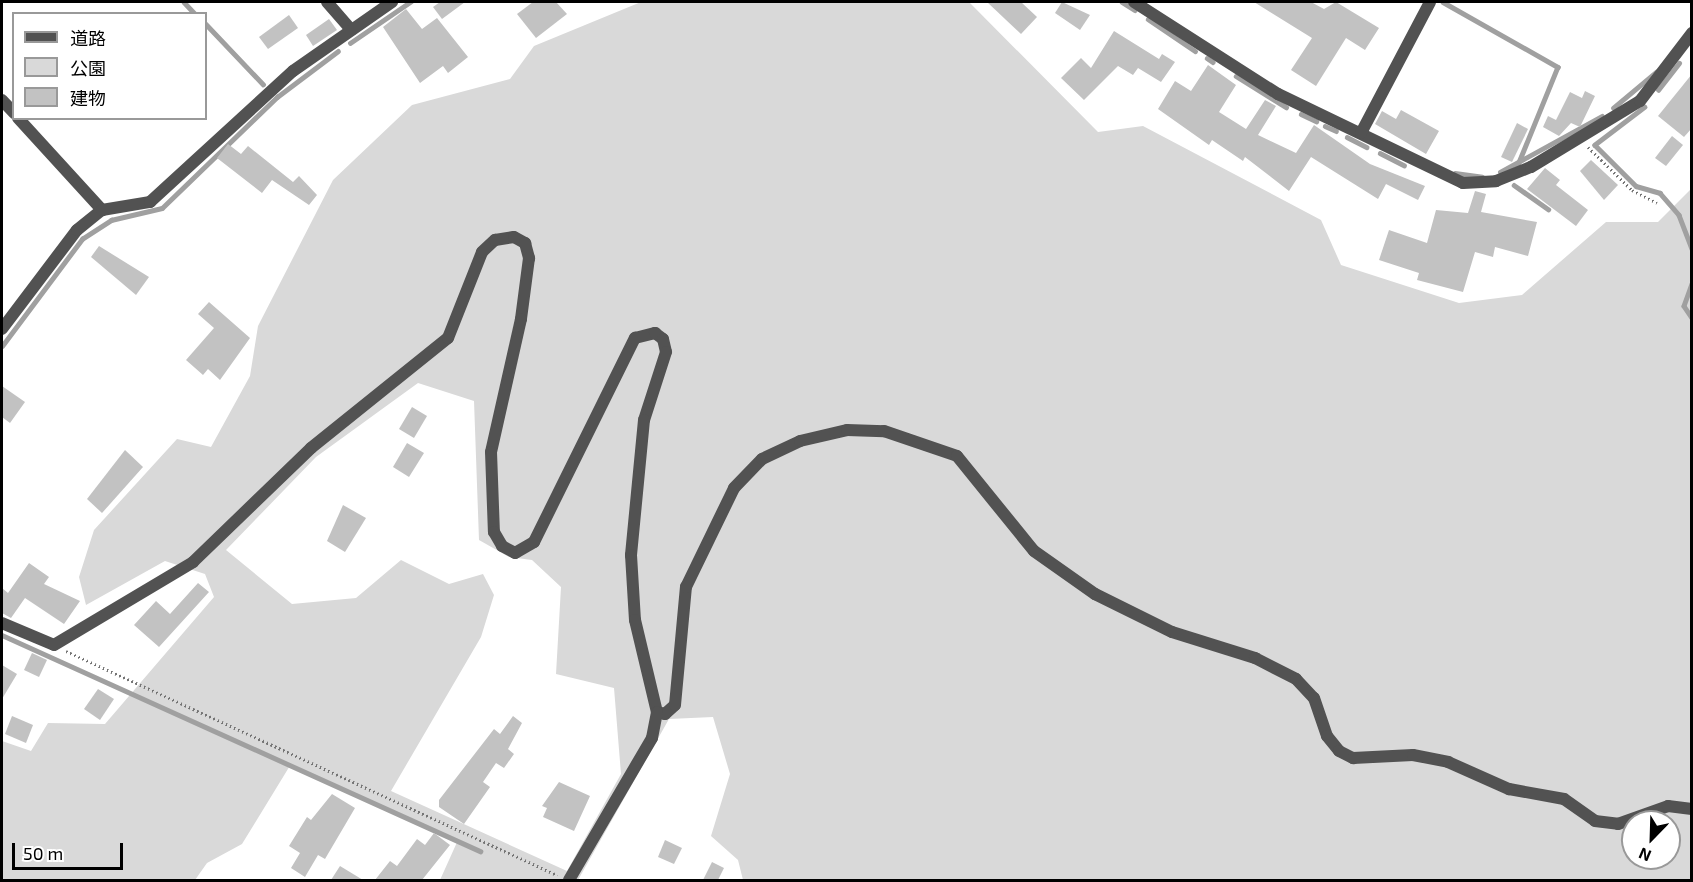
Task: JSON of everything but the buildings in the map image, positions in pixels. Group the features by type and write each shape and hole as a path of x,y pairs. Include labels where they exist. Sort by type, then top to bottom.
{"street":[{"path":"327,2 351,30"},
{"path":"2,329 77,230 102,210 150,202 293,71 392,2"},
{"path":"1134,2 1278,94 1361,133 1430,170 1463,183 1485,184 1531,167 1586,136 1640,101 1692,33"},
{"path":"1361,133 1430,2"},
{"path":"2,100 12,112"},
{"path":"20,120 102,210"},
{"path":"2,623 54,645 203,554 311,448 417,368 448,338 482,252 495,240 514,237 525,243 529,258 521,319 491,452 494,532 502,546 525,551 534,542 635,338 655,333 663,339 666,352 644,420 632,555 635,620 657,712 652,738 569,880"},
{"path":"657,712 665,714 675,705 686,587 734,488 762,459 800,441 847,430 884,431 957,456 1034,551 1095,594 1172,632 1255,658 1296,679 1314,698 1327,736 1338,751 1353,758 1413,755 1448,762 1509,789 1564,799 1594,821 1618,824 1668,806 1692,809"}],"path":[{"path":"1586,136 1587,146 1632,190 1657,203"},
{"path":"54,645 569,880"}],"green space":[{"path":"641,2 969,2 1098,132 1143,126 1321,220 1341,265 1459,303 1522,295 1606,222 1658,222 1691,189 1691,880 743,880 738,860 711,836 730,774 713,717 669,719 578,880 440,880 458,840 291,764 242,844 207,863 195,880 2,880 2,741 31,751 48,723 105,724 214,597 205,574 165,561 86,605 79,577 94,530 177,439 211,447 250,376 258,326 333,180 412,105 510,79 534,46","holes":["418,383 474,401 479,540 509,557 532,560 561,587 556,674 614,688 621,774 567,871 391,791 481,637 494,595 483,574 449,584 401,560 356,598 292,604 226,550 316,457"]}],"waterway":[{"path":"184,2 193,12"},
{"path":"350,43 410,2"},
{"path":"1122,2 1135,10"},
{"path":"1443,2 1558,67 1518,165"},
{"path":"1148,19 1195,51"},
{"path":"207,25 263,84"},
{"path":"2,346 82,239 111,220 162,208 277,97 338,51"},
{"path":"1207,58 1213,62"},
{"path":"1658,90 1679,63"},
{"path":"1613,108 1656,72"},
{"path":"1236,76 1286,107"},
{"path":"1645,107 1595,145 1636,186 1660,193 1679,215 1692,249"},
{"path":"1301,114 1316,121"},
{"path":"1500,172 1602,116"},
{"path":"1325,126 1336,131"},
{"path":"1347,137 1367,147"},
{"path":"1380,153 1404,165"},
{"path":"1455,173 1482,177"},
{"path":"1514,185 1548,209"},
{"path":"1692,284 1684,306 1692,318"},
{"path":"2,635 480,851"}]}
